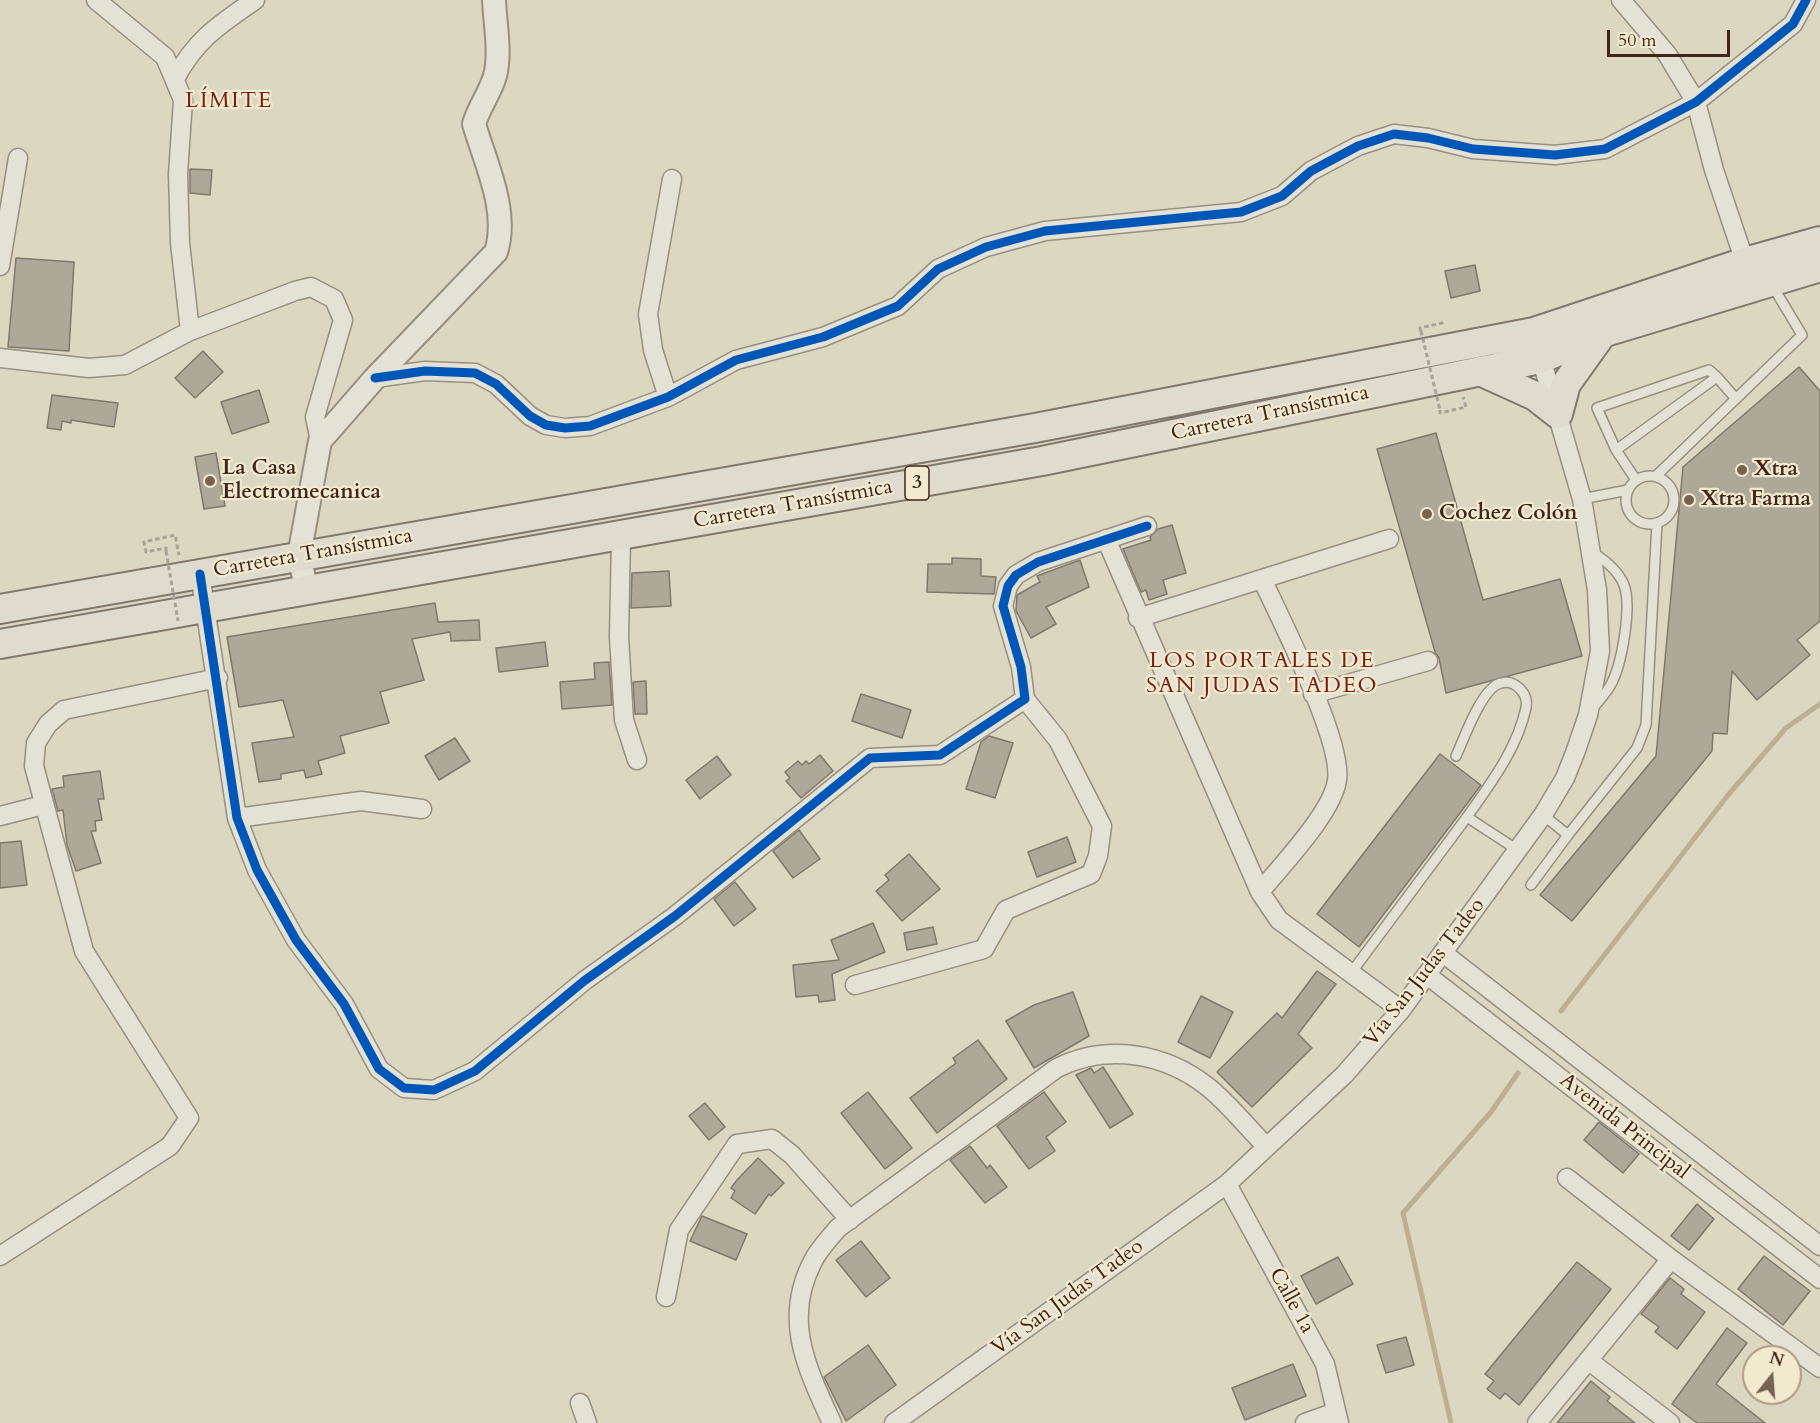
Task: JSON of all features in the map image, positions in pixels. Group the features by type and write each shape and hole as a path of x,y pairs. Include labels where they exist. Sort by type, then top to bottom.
{"main road":[{"name":"Carretera Transístmica","path":"0,644 1042,461 1480,371 1537,345 1745,262 1820,241"},
{"name":"Carretera Transístmica","path":"0,609 1035,428 1602,333 1820,267"},
{"path":"1480,371 1534,396 1558,414 1566,384 1602,333"}],"street":[{"path":"96,0 165,57 183,100 178,174 180,243 190,331"},
{"path":"175,79 187,56 209,31 255,0"},
{"path":"320,441 375,378 496,252 501,217 474,124 478,109 495,76 497,58 494,0"},
{"path":"1622,0 1667,54 1696,102 1714,170 1745,262"},
{"path":"375,378 425,370 475,373 496,384 530,416 546,425 566,428 590,426 668,397 736,360 823,337 898,306 938,268 986,247 1045,231 1241,212 1282,196 1311,171 1358,146 1394,134 1428,138 1473,149 1555,155 1605,149 1696,102 1793,24 1806,0"},
{"path":"0,266 18,158"},
{"path":"668,397 653,350 648,314 672,179"},
{"path":"0,358 89,368 125,365 190,331 295,291 310,287 334,299 344,320 315,417 320,441 299,556 307,591"},
{"name":"Vía San Judas Tadeo","path":"894,1423 913,1418 1227,1184 1344,1075 1401,1010 1543,815 1565,778 1588,715 1600,651 1597,590 1582,499 1537,345"},
{"path":"855,985 984,949 1006,910 1091,874 1098,856 1102,826 1058,740 1025,699 1021,667 1003,606 1008,586 1016,575 1038,562 1147,526"},
{"path":"621,536 619,637 624,720 637,760"},
{"path":"1106,539 1138,618 1260,892 1279,920 1401,1010"},
{"path":"1138,618 1389,539"},
{"path":"200,574 218,678 237,818 257,870 296,940 344,1005 379,1069 404,1088 434,1090 475,1071 584,981 675,916 870,758 940,755 1025,699"},
{"path":"1260,892 1326,808 1337,781 1337,756 1313,694 1262,579"},
{"path":"1313,694 1428,661"},
{"path":"0,1256 170,1146 189,1118 84,951 34,766 36,743 48,724 64,710 218,678"},
{"path":"237,818 361,801 422,809"},
{"path":"0,816 43,805"},
{"name":"Avenida Principal","path":"1443,953 1820,1246"},
{"name":"Avenida Principal","path":"1427,975 1820,1279"},
{"path":"832,1423 798,1335 799,1295 813,1260 838,1228 1057,1068 1076,1059 1099,1054 1147,1058 1186,1072 1209,1088 1266,1146"},
{"path":"666,1296 679,1230 737,1144 772,1139 792,1155 850,1220"},
{"path":"1567,1178 1671,1259 1820,1368"},
{"name":"Calle 1a","path":"1227,1184 1325,1364 1337,1417"},
{"path":"1536,1423 1671,1259"},
{"path":"1588,1360 1670,1423"},
{"path":"580,1403 586,1423"},
{"path":"1305,1423 1337,1417"}],"lane":[{"path":"1656,476 1802,335 1770,282"},
{"path":"1636,480 1616,450 1597,408 1709,370 1736,399"},
{"path":"1616,450 1717,378"},
{"path":"1646,476 1656,476 1667,483 1674,505 1668,516 1657,523 1644,523 1632,516 1626,503 1628,490 1636,480 1646,476"},
{"path":"1582,499 1628,490"},
{"path":"1531,885 1637,748 1646,725 1657,523"},
{"path":"1588,715 1610,686 1616,673 1621,656 1627,597 1623,583 1609,563 1591,551"},
{"path":"1351,973 1467,817 1516,741 1527,705 1523,692 1514,684 1502,682 1485,695 1456,756"},
{"path":"1543,815 1568,835"},
{"path":"1467,817 1519,851"}],"path":[{"path":"1442,323 1421,330 1440,413 1466,407"},
{"path":"175,535 144,542 146,552 166,548 178,621"}],"building":[{"path":"190,169 212,170 210,195 190,193"},
{"path":"16,258 74,262 69,351 8,347"},
{"path":"1475,265 1480,291 1451,298 1445,271"},
{"path":"203,351 223,372 195,398 175,378"},
{"path":"1799,367 1820,391 1820,621 1797,640 1810,655 1757,700 1732,671 1727,734 1713,733 1712,751 1572,921 1540,895 1656,756 1683,467"},
{"path":"259,390 269,422 232,434 221,402"},
{"path":"52,395 118,403 114,427 71,420 71,423 62,421 61,430 47,428"},
{"name":"Cochez Colón","path":"1436,433 1483,600 1560,579 1582,656 1446,693 1439,658 1435,652 1377,449"},
{"name":"La Casa Electromecanica","path":"216,453 225,506 204,509 195,457"},
{"path":"1172,525 1186,573 1163,580 1167,594 1149,600 1146,590 1141,592 1123,549 1151,540 1150,537 1158,529"},
{"path":"952,558 981,559 981,576 996,577 994,594 927,592 928,564 952,564"},
{"path":"1080,560 1089,587 1046,607 1056,624 1031,638 1016,611 1017,595 1040,582 1037,576"},
{"path":"669,571 671,606 631,608 632,573"},
{"path":"435,603 438,622 479,620 480,640 451,641 450,632 412,639 424,680 380,692 389,723 340,736 345,753 318,761 322,774 306,778 304,770 281,774 281,779 259,782 252,743 294,737 283,700 239,707 227,637"},
{"path":"545,642 548,666 499,672 496,648"},
{"path":"609,662 612,705 562,709 560,682 595,679 594,663"},
{"path":"646,681 647,714 635,714 633,682"},
{"path":"861,694 911,710 902,738 852,721"},
{"path":"989,736 1013,743 995,798 966,789 981,742"},
{"path":"455,738 470,761 439,780 425,756"},
{"path":"1440,754 1481,785 1359,947 1317,914"},
{"path":"820,755 833,771 801,798 786,781 790,778 785,772 798,761 802,765 806,761 809,764"},
{"path":"717,756 731,775 700,799 686,780"},
{"path":"100,771 104,799 98,799 102,820 95,821 96,831 91,831 101,863 76,871 67,845 63,810 58,811 52,789 64,787 63,776"},
{"path":"799,830 820,859 793,878 773,851"},
{"path":"1067,837 1076,862 1037,877 1028,852"},
{"path":"21,841 27,885 0,888 0,843"},
{"path":"909,854 940,889 902,921 876,891 889,880 885,875"},
{"path":"735,882 756,909 734,926 714,899"},
{"path":"873,923 885,952 832,974 835,1000 819,1002 818,995 796,997 793,965 839,960 831,940"},
{"path":"933,927 937,944 907,950 904,933"},
{"path":"1317,971 1336,984 1298,1034 1312,1048 1252,1107 1217,1072 1277,1013 1282,1018"},
{"path":"1073,992 1089,1036 1034,1068 1006,1021 1034,1005"},
{"path":"1201,996 1233,1012 1210,1058 1178,1042"},
{"path":"978,1040 1007,1079 937,1133 910,1098 956,1063 953,1058"},
{"path":"1103,1067 1133,1114 1110,1128 1076,1075 1091,1068 1094,1073"},
{"path":"868,1092 912,1148 885,1169 841,1113"},
{"path":"1044,1092 1066,1122 1046,1137 1055,1151 1029,1169 997,1126"},
{"path":"705,1103 725,1127 709,1140 689,1116"},
{"path":"1599,1122 1639,1154 1623,1173 1584,1140"},
{"path":"970,1146 987,1168 990,1165 1007,1187 985,1203 950,1160"},
{"path":"758,1158 784,1183 771,1196 769,1194 755,1214 731,1198 735,1191 731,1188"},
{"path":"1697,1204 1714,1219 1689,1250 1671,1236"},
{"path":"702,1216 747,1234 736,1260 690,1241"},
{"path":"861,1241 890,1278 866,1297 836,1260"},
{"path":"1764,1256 1810,1291 1783,1325 1738,1289"},
{"path":"1338,1257 1353,1284 1316,1304 1301,1276"},
{"path":"1577,1262 1611,1289 1519,1405 1505,1393 1500,1399 1487,1389 1494,1381 1485,1374"},
{"path":"1670,1278 1684,1289 1681,1294 1705,1312 1677,1349 1655,1332 1659,1327 1641,1314"},
{"path":"1727,1328 1747,1343 1742,1345 1742,1350 1716,1384 1765,1423 1697,1423 1672,1404"},
{"path":"1406,1337 1414,1365 1386,1373 1377,1345"},
{"path":"868,1345 896,1385 846,1421 824,1377"},
{"path":"1293,1364 1306,1396 1245,1420 1232,1388"},
{"path":"1591,1381 1610,1397 1607,1401 1635,1423 1557,1423"}],"waterway":[{"path":"1561,1011 1728,795 1786,728 1820,704"},
{"path":"1451,1423 1403,1213 1491,1112 1518,1073"}],"cycle path":[{"path":"375,378 425,371 475,373 496,384 530,416 546,425 565,428 590,426 668,397 736,360 823,337 898,306 938,269 986,247 1045,231 1241,212 1282,196 1311,171 1358,146 1394,134 1428,138 1473,149 1555,155 1605,149 1696,102 1793,24 1806,0"},
{"path":"200,574 237,818 257,870 296,940 344,1004 379,1069 404,1088 434,1090 475,1071 584,981 675,916 870,758 940,755 1025,699 1021,667 1003,606 1008,586 1016,575 1038,562 1147,526"}],"place":[{"name":"Xtra","path":"1742,470"},
{"name":"La Casa Electromecanica","path":"210,481"},
{"name":"Xtra Farma","path":"1689,500"},
{"name":"Cochez Colón","path":"1427,514"}],"district":[{"name":"LÍMITE","path":"229,102"},
{"name":"LOS PORTALES DE SAN JUDAS TADEO","path":"1262,674"}]}
